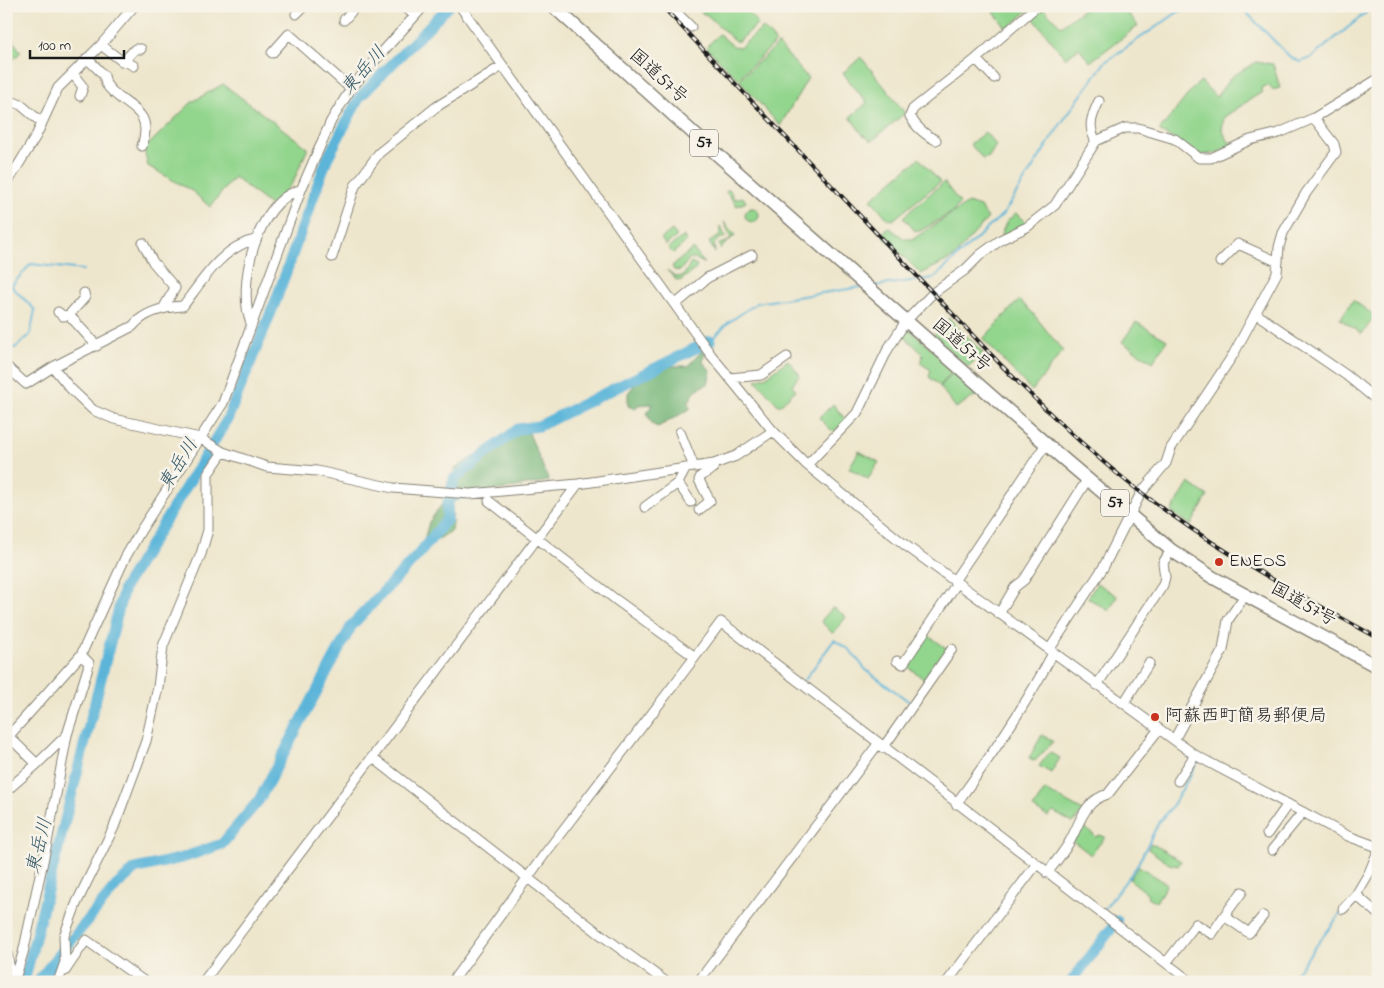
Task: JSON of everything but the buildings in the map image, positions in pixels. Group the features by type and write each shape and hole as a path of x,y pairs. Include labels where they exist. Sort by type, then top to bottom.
{"highway":[{"name":"国道57号","path":"553,6 856,277 1087,480 1171,550 1212,577 1378,666"}],"street":[{"path":"6,186 36,136 58,88 101,45 134,6"},
{"path":"296,14 304,6"},
{"path":"344,20 356,6"},
{"path":"404,6 415,16"},
{"path":"37,764 7,737 81,655 126,558 223,403 301,190 331,122 351,89 424,6"},
{"path":"460,6 675,305 773,431 807,465 905,545 1195,755 1348,836 1377,845 1369,873 1356,895 1343,909"},
{"path":"670,6 691,27"},
{"path":"936,140 929,138 912,120 910,112 1037,6"},
{"path":"272,53 289,34 351,89"},
{"path":"101,45 119,60 134,66"},
{"path":"125,61 136,49 141,48"},
{"path":"87,58 104,76 106,84 141,115 147,132 142,146"},
{"path":"976,58 994,78"},
{"path":"332,257 355,186 379,153 390,142 436,107 502,66"},
{"path":"73,74 83,88 80,96"},
{"path":"807,465 857,413 888,349 906,321 933,293 965,270 980,255 1002,239 1027,227 1056,205 1096,141 1125,128 1138,128 1175,139 1199,158 1205,159 1250,140 1278,133 1314,118 1378,79"},
{"path":"6,99 20,105 41,122"},
{"path":"1096,141 1090,126 1091,117 1099,101"},
{"path":"956,804 990,758 1028,700 1051,652 1103,568 1141,493 1166,463 1171,448 1233,355 1277,273 1283,233 1306,193 1336,152 1334,144 1314,118"},
{"path":"251,323 246,311 255,240 273,210 284,198 290,192 301,190"},
{"path":"6,366 26,384 53,367 133,326 139,319 164,307 183,306 208,272 238,245 255,240"},
{"path":"142,243 153,262 174,288 164,307"},
{"path":"1220,262 1238,244 1278,262"},
{"path":"675,305 707,278 752,255"},
{"path":"58,312 63,316 69,315 85,297 84,293"},
{"path":"1256,313 1346,375 1378,401"},
{"path":"69,315 97,346"},
{"path":"730,378 761,375 787,358"},
{"path":"53,367 70,388 93,410 114,419 200,438 223,452 267,467 317,471 381,486 445,493 470,494 578,484 714,464 736,456 773,431"},
{"path":"680,432 690,467"},
{"path":"897,661 903,664 1046,444"},
{"path":"58,982 64,962 64,936 77,902 114,827 146,741 158,686 163,646 201,554 208,530 208,474 223,452"},
{"path":"699,510 710,501 699,480 701,476 714,468 714,464"},
{"path":"645,507 678,483 690,467"},
{"path":"999,614 1016,587 1024,580 1087,480"},
{"path":"678,483 691,502"},
{"path":"203,982 578,484"},
{"path":"489,501 694,657"},
{"path":"1098,685 1163,585 1165,577 1163,563 1171,550"},
{"path":"1174,740 1223,650 1228,620 1246,594"},
{"path":"452,982 528,877 721,622 956,804 1191,982"},
{"path":"698,982 881,746 952,648"},
{"path":"13,982 23,953 47,843 67,735 88,668 89,663 81,655"},
{"path":"1124,704 1149,663"},
{"path":"1047,873 1070,842 1089,805 1097,797 1108,794 1159,729"},
{"path":"6,791 67,735"},
{"path":"1178,781 1195,755"},
{"path":"372,756 666,982"},
{"path":"1267,834 1288,804"},
{"path":"1272,850 1303,812"},
{"path":"947,982 1036,865"},
{"path":"1166,963 1196,924 1212,934 1242,892"},
{"path":"1356,895 1378,914"},
{"path":"1224,916 1249,933 1263,916"},
{"path":"58,982 86,940 145,982"},
{"path":"6,948 13,982"}],"green space":[{"path":"708,6 744,6 758,24 739,41 735,41 707,15 701,13"},
{"path":"989,6 1033,6 1007,29"},
{"path":"1041,6 1061,26 1088,6 1123,6 1138,26 1090,62 1079,48 1065,58 1031,15"},
{"path":"763,28 776,42 738,79 706,47 719,34 733,46 740,47"},
{"path":"6,31 21,52 6,66"},
{"path":"778,44 808,78 780,126 739,80"},
{"path":"861,57 905,113 872,141 863,135 850,117 867,103 843,73"},
{"path":"1256,62 1273,64 1280,88 1272,90 1269,85 1261,88 1262,92 1224,117 1222,130 1229,142 1235,144 1216,153 1202,155 1159,131 1194,87 1201,81 1216,97 1231,77"},
{"path":"223,84 308,148 293,182 271,206 234,177 210,207 192,191 148,166 144,149 192,102"},
{"path":"985,132 996,145 989,157 983,159 970,144"},
{"path":"919,158 940,182 893,220 887,218 871,199"},
{"path":"944,182 960,203 953,212 920,231 915,231 903,217"},
{"path":"730,190 734,199 743,197 746,202 737,206 726,192"},
{"path":"968,203 980,207 988,218 954,257 921,274 882,235 888,227 905,239 913,239"},
{"path":"749,208 755,208 759,215 755,222 749,222 745,218 745,212"},
{"path":"1016,213 1026,223 1002,237 1001,234 1007,221"},
{"path":"724,222 735,235 720,249 719,244 727,242 731,237"},
{"path":"720,226 726,237 719,239 714,244 715,253 709,242 720,236"},
{"path":"672,230 677,236 666,245 661,239"},
{"path":"684,236 686,242 673,253 668,248"},
{"path":"693,249 704,263 696,259 689,259 680,271 674,270 672,266"},
{"path":"691,263 697,266 696,269 680,281 676,280 667,270 676,277 683,276"},
{"path":"1019,300 1031,311 1063,351 1032,391 983,339"},
{"path":"1353,300 1375,316 1362,334 1340,319"},
{"path":"949,318 983,353 968,367 933,336"},
{"path":"1136,322 1167,340 1153,362 1122,342"},
{"path":"907,327 954,369 940,386 929,377 931,370 920,363 923,354 902,334"},
{"path":"703,350 705,352 703,362 711,371 708,384 697,389 689,401 690,409 658,427 653,425 647,414 652,404 638,405 635,409 628,406 628,393 635,384 668,366 688,366"},
{"path":"788,360 800,375 792,385 796,390 779,406 756,380 767,376"},
{"path":"955,370 980,393 956,408 940,387"},
{"path":"833,404 846,420 833,432 819,418"},
{"path":"510,432 529,433 549,481 471,495 453,487 451,531 421,551 429,522 445,500 455,469"},
{"path":"859,451 879,462 868,479 849,468"},
{"path":"1189,483 1208,496 1191,525 1171,512"},
{"path":"1097,583 1117,596 1109,611 1088,598"},
{"path":"833,607 846,617 833,634 821,621"},
{"path":"926,634 949,650 926,681 906,665"},
{"path":"1042,735 1053,741 1035,761 1029,758"},
{"path":"1050,752 1060,758 1051,773 1039,766"},
{"path":"1045,790 1083,811 1073,823 1053,812 1048,817 1033,808"},
{"path":"1081,824 1096,837 1100,835 1105,837 1091,855 1073,841"},
{"path":"1151,843 1181,861 1178,866 1169,864 1148,849"},
{"path":"1139,866 1167,884 1156,902 1147,897 1148,894 1129,879"}],"waterway":[{"name":"東岳川","path":"24,982 124,588 227,420 276,300 327,159 359,98 449,6"},
{"path":"874,286 934,278 1004,213 1060,125 1105,62 1178,12 1193,6"},
{"path":"1240,6 1289,56 1300,62 1311,58 1376,6"},
{"path":"6,347 15,348 30,335 35,310 11,286 31,264 83,270"},
{"path":"710,341 729,322 757,303 862,287"},
{"path":"37,982 116,886 135,869 182,858 222,844 259,800 352,625 418,555 447,519 447,507 454,479 518,429 539,426 710,341"},
{"path":"454,501 462,498 486,498"},
{"path":"804,681 834,640 850,650 866,670 911,703"},
{"path":"1103,911 1137,866 1159,822 1173,805 1198,762"},
{"path":"1264,982 1270,976 1293,977 1340,914"},
{"path":"1071,982 1117,921"}],"railway":[{"path":"662,6 1001,365 1061,424 1124,479 1219,547 1378,638"}],"place":[{"name":"ENEOS","path":"1219,562"},
{"name":"阿蘇西町簡易郵便局","path":"1155,717"}]}
